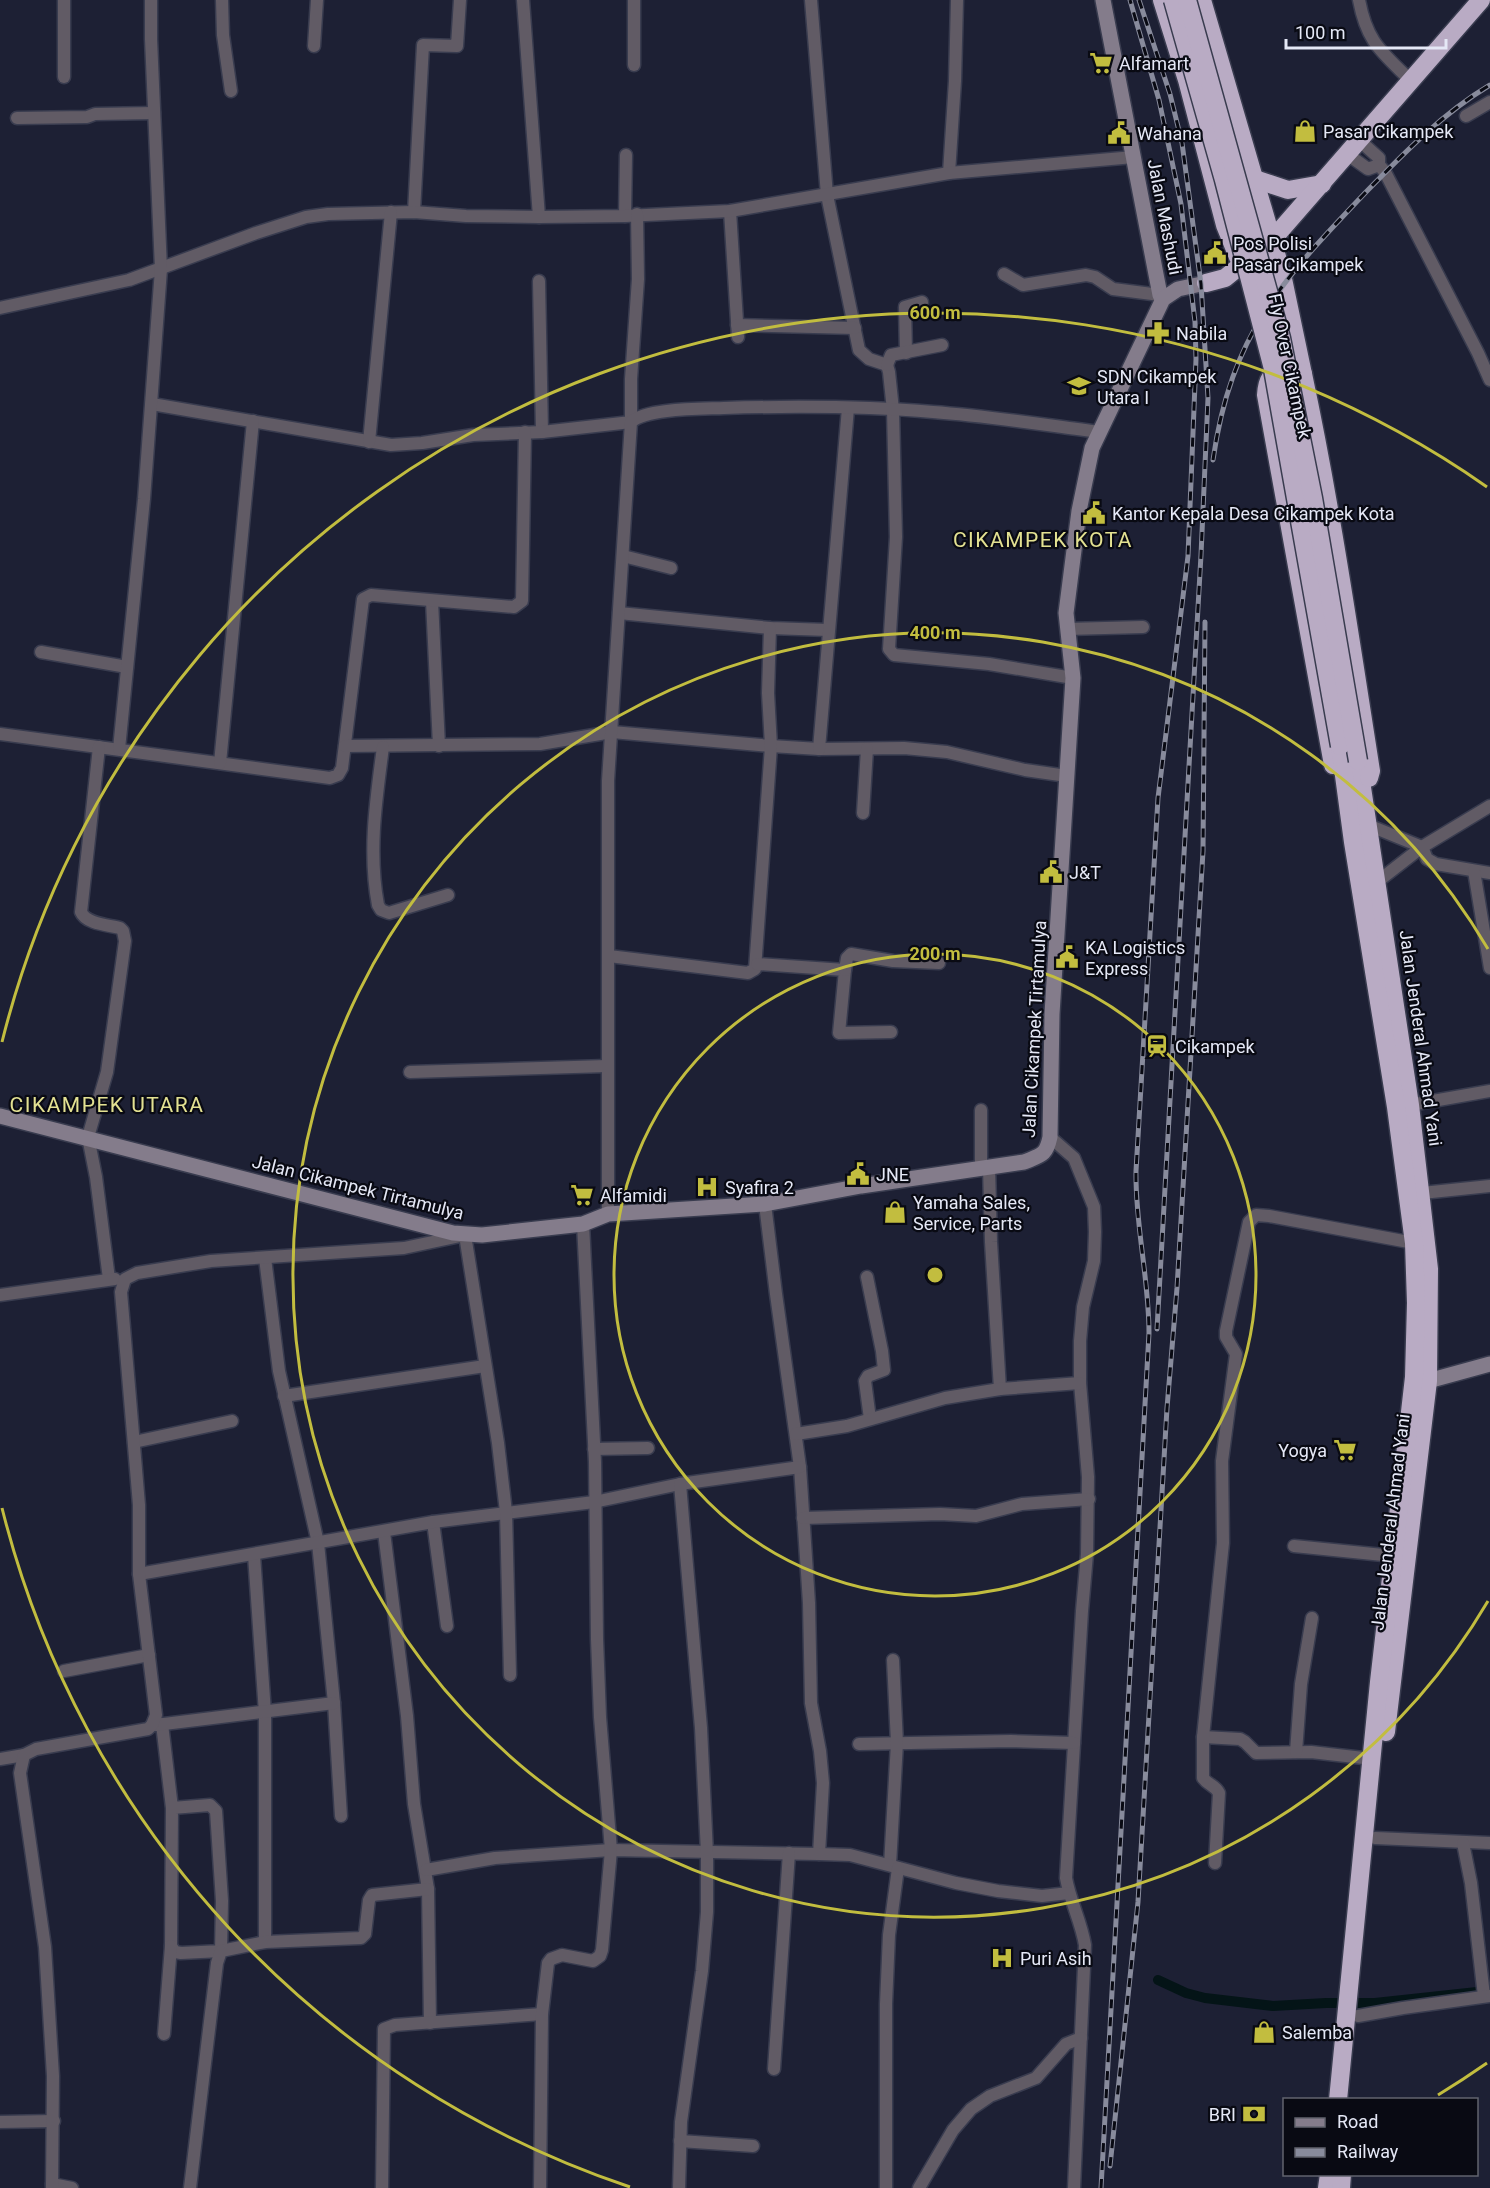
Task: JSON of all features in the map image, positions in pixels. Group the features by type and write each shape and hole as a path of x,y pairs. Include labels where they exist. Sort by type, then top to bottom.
{"highway":[{"path":"1162,0 1187,80 1225,225 1228,256 1221,270 1209,277 1206,283"},
{"name":"Fly Over Cikampek","path":"1173,0 1224,180 1273,369 1340,746"},
{"name":"Jalan Jenderal Ahmad Yani","path":"1187,0 1281,338 1313,498 1365,801 1388,969 1410,1105 1429,1269 1421,1379 1376,1838 1355,1990"},
{"path":"1202,0 1284,282 1317,442 1342,579 1371,771 1365,801"},
{"path":"1206,283 1225,278 1272,240 1482,0"},
{"path":"1218,197 1225,182 1230,178 1242,176 1253,177 1288,190 1322,184"},
{"path":"1225,225 1242,264"},
{"path":"1303,374 1285,368 1271,374 1266,381 1266,395 1337,784 1353,842"},
{"name":"Jalan Jenderal Ahmad Yani","path":"1340,746 1353,842 1396,1107 1413,1243 1421,1379 1393,1556 1372,1759 1355,1990 1350,2098"},
{"name":"Jalan Jenderal Ahmad Yani","path":"1338,2098 1355,2014"}],"street":[{"path":"64,0 64,77"},
{"path":"118,749 152,404 161,269 151,0"},
{"path":"222,0 223,35 231,91"},
{"path":"314,46 317,0"},
{"path":"414,212 423,45 457,46 460,0"},
{"path":"523,0 539,217"},
{"path":"634,0 634,65"},
{"path":"811,0 827,195 859,350 869,359 887,365"},
{"path":"950,173 957,0"},
{"name":"Jalan Mashudi","path":"1103,0 1162,297"},
{"path":"1359,0 1367,31 1374,44 1411,81"},
{"path":"1466,117 1490,102"},
{"path":"17,118 87,117 95,114 154,112"},
{"path":"1353,147 1379,158 1379,165 1385,172 1478,352 1490,380"},
{"path":"1353,147 1368,169 1379,165"},
{"path":"608,1214 608,782 638,279 626,155"},
{"path":"0,308 114,284 306,217 328,214 414,212 466,216 539,217 730,211 950,173 1134,157"},
{"path":"730,211 737,331 855,328"},
{"path":"369,442 391,212"},
{"path":"1004,274 1023,285 1086,275 1095,277 1113,289 1162,297 1179,289 1206,283"},
{"path":"539,281 542,432"},
{"name":"Jalan Cikampek Tirtamulya","path":"0,1116 465,1235 582,1224 608,1214 765,1204 861,1185 1024,1162 1042,1155 1047,1150 1050,1137 1052,1014 1072,678 1066,613 1079,511 1092,448 1162,297"},
{"path":"906,352 905,307 922,302"},
{"path":"942,345 891,355 887,365 893,410 896,537 889,649 894,655 989,664 1072,678"},
{"path":"152,404 369,442 406,445 474,435 542,432 631,422 646,414 699,409 766,407 934,412 1100,432"},
{"path":"819,749 848,408"},
{"path":"220,763 253,421"},
{"path":"0,734 330,778 340,773 363,599 371,594 514,607 522,601 525,432"},
{"path":"623,556 671,568"},
{"path":"432,601 439,746"},
{"path":"619,613 770,628 828,630"},
{"path":"1067,629 1143,627"},
{"path":"609,956 748,973 755,969 771,746 768,693 770,628"},
{"path":"41,652 127,667"},
{"path":"345,746 540,744 612,732 819,749 904,748 947,752 1025,770 1067,776"},
{"path":"99,747 81,912 83,917 89,920 120,928 125,941 107,1072 88,1137 96,1177 109,1279"},
{"path":"383,747 372,845 378,905 381,910 389,913 448,895"},
{"path":"862,813 867,749"},
{"path":"1377,882 1422,847 1490,806"},
{"path":"1368,825 1422,847 1426,859 1436,864 1490,873"},
{"path":"1474,871 1490,968"},
{"path":"891,1032 839,1033 847,958 852,954 893,961 939,963"},
{"path":"757,964 845,970"},
{"path":"411,1072 607,1066"},
{"path":"1410,1105 1490,1091"},
{"path":"981,1110 1000,1389"},
{"path":"1050,1137 1074,1158 1094,1207 1095,1232 1094,1261 1083,1307 1080,1341 1080,1383 1089,1499 1066,1878 1069,1893 1076,1906 1084,1945 1074,2188"},
{"path":"1422,1193 1490,1186"},
{"path":"765,1204 800,1467 811,1703 820,1751 823,1784 819,1854"},
{"path":"1215,1863 1220,1793 1216,1787 1206,1783 1203,1778 1203,1737 1222,1543 1222,1461 1236,1354 1226,1337 1226,1330 1249,1222 1256,1215 1269,1216 1413,1243"},
{"path":"540,2188 542,2014 548,1963 551,1959 562,1955 593,1961 600,1956 611,1850 600,1717 594,1449 582,1224"},
{"path":"0,1295 109,1279 125,1279 137,1273 211,1261 404,1248 465,1235 498,1443 506,1512 510,1675"},
{"path":"265,1258 273,1330 284,1396 318,1543 334,1703 341,1816"},
{"path":"867,1276 884,1370 868,1376 866,1381 870,1419"},
{"path":"125,1279 121,1292 139,1505 139,1574 157,1725 172,1808 171,1946 164,2034"},
{"path":"1421,1379 1490,1364"},
{"path":"284,1396 485,1365"},
{"path":"796,1434 847,1426 945,1398 1000,1389 1080,1383"},
{"path":"134,1442 232,1421"},
{"path":"594,1449 648,1448"},
{"path":"139,1574 433,1522 594,1502 680,1484 800,1467"},
{"path":"679,2188 682,2114 702,1971 707,1912 707,1853 701,1728 680,1484"},
{"path":"803,1518 940,1514 976,1516 1022,1504 1089,1499"},
{"path":"433,1522 447,1626"},
{"path":"384,1532 407,1716 414,1804 428,1889 430,2023"},
{"path":"1294,1546 1393,1556"},
{"path":"254,1555 264,1713 265,1942"},
{"path":"1296,1752 1301,1684 1312,1618"},
{"path":"64,1671 149,1655"},
{"path":"886,2188 886,2004 888,1935 894,1867 897,1743 893,1660"},
{"path":"0,1759 24,1755 36,1749 140,1731 157,1725 334,1703"},
{"path":"1203,1737 1240,1739 1256,1753 1329,1753 1372,1759"},
{"path":"859,1744 1011,1741 1074,1743"},
{"path":"24,1755 20,1773 45,1947 52,2043 54,2121 52,2186 72,2188"},
{"path":"172,1808 210,1805 216,1811 222,1901 221,1951 217,1963 190,2188"},
{"path":"1376,1838 1490,1844"},
{"path":"1355,2014 1485,1993 1463,1843"},
{"path":"426,1870 495,1858 611,1850 819,1854 850,1856 956,1883 998,1891 1042,1896 1069,1893"},
{"path":"774,2069 789,1853"},
{"path":"171,1946 175,1952 181,1953 221,1951 265,1942 361,1938 365,1934 369,1900 372,1895 428,1889"},
{"path":"382,2188 384,2029 389,2026 542,2014"},
{"path":"920,2188 954,2130 971,2109 990,2096 1036,2078 1066,2044 1081,2038"},
{"path":"0,2122 54,2121"},
{"path":"680,2141 753,2146"}],"waterway":[{"path":"1158,1980 1186,1993 1205,1998 1273,2006 1375,2003 1477,1992"}],"railway":[{"path":"1101,2188 1149,1333 1136,1171 1158,798 1188,556 1196,359 1195,322 1181,204 1159,100 1130,0"},
{"path":"1139,0 1170,94 1182,143 1201,284 1208,398 1157,1329"},
{"path":"1213,460 1221,416 1233,377 1247,343 1285,282 1336,224 1410,148 1456,108 1490,85"},
{"path":"1110,2166 1138,1902 1167,1408 1177,1288 1203,851 1205,622"}],"place":[{"name":"Alfamart","path":"1101,63"},
{"name":"Pasar Cikampek","path":"1305,131"},
{"name":"Wahana","path":"1119,133"},
{"name":"Pos Polisi Pasar Cikampek","path":"1215,253"},
{"name":"Nabila","path":"1158,333"},
{"name":"SDN Cikampek Utara I","path":"1079,386"},
{"name":"Kantor Kepala Desa Cikampek Kota","path":"1094,513"},
{"name":"J&T","path":"1051,872"},
{"name":"KA Logistics Express","path":"1067,957"},
{"name":"Cikampek","path":"1157,1046"},
{"name":"JNE","path":"858,1174"},
{"name":"Syafira 2","path":"707,1187"},
{"name":"Alfamidi","path":"582,1195"},
{"name":"Yamaha Sales, Service, Parts","path":"895,1212"},
{"name":"Yogya","path":"1345,1450"},
{"name":"Puri Asih","path":"1002,1958"},
{"name":"Salemba","path":"1264,2032"},
{"name":"BRI","path":"1254,2114"}],"district":[{"name":"CIKAMPEK KOTA","path":"1043,540"},
{"name":"CIKAMPEK UTARA","path":"107,1105"}]}
